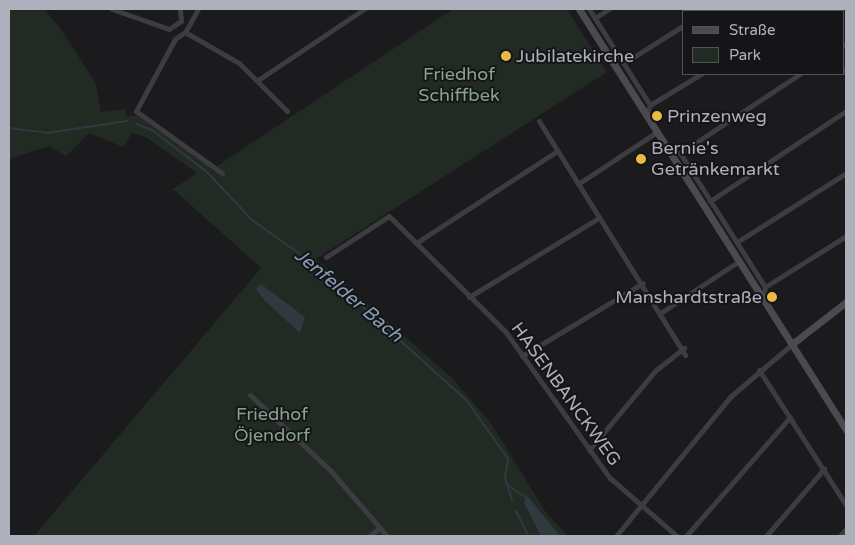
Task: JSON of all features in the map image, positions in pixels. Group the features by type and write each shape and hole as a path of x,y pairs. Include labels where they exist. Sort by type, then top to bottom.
{"main road":[{"path":"579,9 846,430"},
{"path":"792,344 846,302"}],"street":[{"path":"112,9 169,29 181,21 180,9"},
{"path":"198,9 185,32 175,38 136,111 222,173"},
{"path":"258,80 364,9"},
{"path":"589,9 650,105"},
{"path":"595,18 609,9"},
{"path":"624,63 682,26"},
{"path":"185,32 230,57 258,80 287,111"},
{"path":"845,69 846,74"},
{"path":"646,115 650,105 699,75"},
{"path":"680,153 798,75"},
{"path":"710,201 846,111"},
{"path":"538,121 662,312 684,348 685,355"},
{"path":"578,184 657,132"},
{"path":"668,150 680,153 766,287"},
{"path":"416,243 557,151"},
{"path":"737,242 846,174"},
{"name":"HASENBANCKWEG","path":"326,257 389,216 505,331 610,478 676,536"},
{"path":"469,297 600,217"},
{"path":"763,299 766,287 846,236"},
{"path":"662,312 739,260"},
{"path":"522,356 643,283"},
{"path":"616,536 730,396 792,344"},
{"path":"589,450 656,370 684,348"},
{"path":"759,370 846,505"},
{"path":"250,395 330,470 387,536"},
{"path":"686,536 790,417"},
{"path":"766,536 824,469"},
{"path":"369,536 380,528"},
{"path":"840,536 846,529"}],"green space":[{"path":"9,9 44,9 58,25 96,83 101,112 126,109 126,116 140,115 214,168 453,9 567,9 607,72 316,259 450,376 491,423 547,514 568,536 34,536 261,268 173,189 197,173 146,137 132,133 123,147 89,133 66,156 49,146 9,159"}],"shaded area":[{"path":"261,284 305,317 300,333 264,300 256,289"},
{"path":"526,495 560,536 541,536 524,503"}],"waterway":[{"name":"Jenfelder Bach","path":"9,128 47,133 127,121"},
{"name":"Jenfelder Bach","path":"137,124 152,130 207,172 252,220 321,269 467,401 508,459 505,478 512,500"},
{"path":"506,484 524,496"},
{"name":"Jenfelder Bach","path":"516,511 528,536"}],"place":[{"name":"Jubilatekirche","path":"506,56"},
{"name":"Prinzenweg","path":"657,116"},
{"name":"Bernie's Getränkemarkt","path":"641,159"},
{"name":"Manshardtstraße","path":"772,297"}],"park label":[{"name":"Friedhof Schiffbek","path":"459,85"},
{"name":"Friedhof Öjendorf","path":"272,425"}]}
